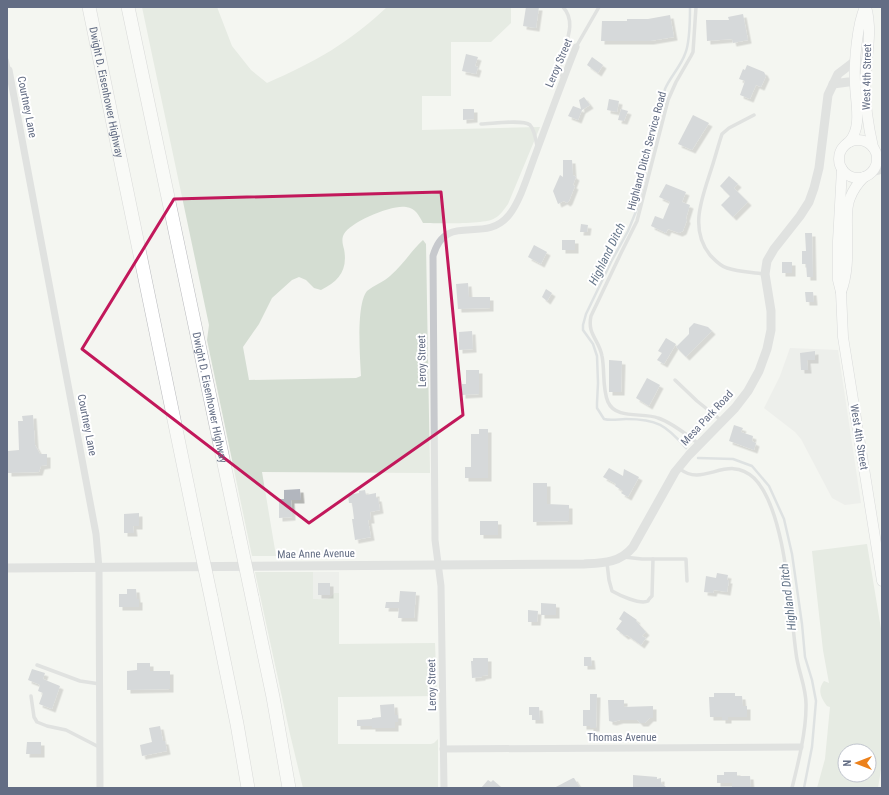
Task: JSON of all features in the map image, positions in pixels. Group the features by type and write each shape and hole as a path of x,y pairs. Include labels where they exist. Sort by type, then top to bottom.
{"highway":[{"name":"Dwight D. Eisenhower Highway","path":"89,7 237,724 248,788"},
{"name":"Dwight D. Eisenhower Highway","path":"128,7 273,697 289,788"}],"main road":[{"name":"West 4th Street","path":"849,142 853,138 856,125 857,114 854,82 855,61 861,17 866,7"},
{"name":"West 4th Street","path":"866,7 870,18 865,82 867,119 877,151"},
{"path":"855,61 859,66 865,82"},
{"path":"862,140 868,142 877,151 876,164 867,175 857,178 851,177 842,169 839,157 844,146 849,142 862,140"},
{"name":"West 4th Street","path":"842,169 838,280 841,292 843,337 882,581"},
{"name":"West 4th Street","path":"841,292 845,280 847,259 847,209 850,197 856,186 867,175"}],"street":[{"name":"Leroy Street","path":"444,788 441,586 435,540 433,256 439,241 451,232 498,226 504,221 515,205 576,47"},
{"name":"Mesa Park Road","path":"623,556 633,547 664,490 678,468 742,400 754,382 767,349 771,330 771,315 765,274 767,261 774,249 800,216 811,195 819,168 827,101 830,89 838,74 855,61"},
{"name":"Courtney Lane","path":"9,70 96,534 100,684 100,788"},
{"path":"833,84 854,82"},
{"path":"867,175 882,170"},
{"name":"Mae Anne Avenue","path":"7,568 584,564 618,560 623,556"},
{"name":"Thomas Avenue","path":"443,750 800,748"}],"lane":[{"path":"563,7 566,11 570,24 560,68 560,72 564,79"},
{"name":"Leroy Street","path":"576,47 599,7"},
{"name":"Highland Ditch Service Road","path":"696,7 693,52 676,82 668,100 638,221 620,253 592,316 590,327 602,355 606,396 614,410 628,414 649,416 662,420 700,444"},
{"path":"7,60 9,70"},
{"path":"754,115 722,134 702,199 699,213 699,227 706,250 716,261 726,268 765,274"},
{"path":"481,124 525,123 532,128 538,147"},
{"path":"675,380 697,401 723,421"},
{"path":"678,468 686,474 692,475 706,474 730,468 748,474 759,484 771,507 779,534 788,580 796,653 806,695 806,716 792,788"},
{"path":"623,556 642,559 686,559 687,581"},
{"path":"607,562 612,591 624,598 643,602 648,601 652,596 653,559"},
{"path":"37,665 80,681 100,684"},
{"path":"31,696 34,717 37,722 66,730 100,747"}],"highlighted area":[{"path":"441,192 463,415 309,523 82,349 174,199"}],"shaded area":[{"path":"142,7 217,7 232,46 251,70 267,83 331,51 373,20 387,7 511,7 511,23 491,42 451,42 451,96 422,96 422,130 540,127 508,204 502,212 495,218 482,222 423,223 417,213 412,209 400,207 382,211 363,219 348,229 343,236 342,242 345,263 341,274 337,279 321,290 314,288 306,280 299,277 292,280 272,298 259,324 243,347 249,380 356,378 361,376 360,319 361,307 367,291 395,272 423,240 426,244 430,473 262,472 276,556 252,556 207,340 209,325"},
{"path":"790,348 838,350 861,503 845,505 832,498 801,439 795,432 764,408 780,376"},
{"path":"867,544 882,635 882,763 878,788 817,788 825,759 830,707 827,706 823,700 820,691 824,681 829,683 823,650 812,551"},
{"path":"255,572 313,572 313,599 328,598 333,596 334,593 339,593 339,644 435,643 437,696 338,697 338,744 431,744 438,739 438,788 303,788"},
{"path":"313,572 339,572 339,593 334,593 329,599 313,599"}],"building":[{"path":"526,7 539,7 536,28 523,26"},
{"path":"743,14 748,40 733,43 732,39 707,41 706,20 729,20 728,17"},
{"path":"670,15 674,37 650,41 601,41 602,21 627,21 627,19 648,19"},
{"path":"466,54 478,57 475,66 478,67 476,74 462,71"},
{"path":"592,57 603,65 598,73 587,65"},
{"path":"747,65 764,72 766,76 761,87 756,85 750,99 740,95 745,81 739,79 743,69 745,70"},
{"path":"584,97 590,105 582,110 578,120 568,116 573,106 581,109 579,100"},
{"path":"609,99 619,101 617,112 607,110"},
{"path":"463,109 474,109 474,119 463,120"},
{"path":"621,109 628,111 624,121 618,120"},
{"path":"693,115 709,123 692,150 678,144"},
{"path":"563,160 572,160 573,175 576,177 573,185 575,186 569,201 567,203 564,201 558,204 553,191 560,175 563,177"},
{"path":"729,176 738,184 734,188 748,202 733,217 721,205 730,196 720,186"},
{"path":"666,184 686,192 682,202 690,205 683,231 679,233 668,229 666,233 651,226 655,216 663,219 670,202 659,197"},
{"path":"581,224 588,225 587,232 580,232"},
{"path":"805,233 812,233 813,277 807,277 806,264 802,264 802,251 806,251"},
{"path":"562,240 575,240 575,250 562,250"},
{"path":"534,245 547,252 541,264 528,257"},
{"path":"782,262 792,262 792,273 782,273"},
{"path":"468,283 469,297 490,297 490,308 458,309 456,284"},
{"path":"546,289 552,293 547,301 542,297"},
{"path":"805,292 813,292 814,302 806,302"},
{"path":"694,323 708,327 712,331 686,357 676,347 689,334 689,328"},
{"path":"472,331 473,349 459,350 459,332"},
{"path":"666,338 676,344 664,364 657,360 662,353 658,351"},
{"path":"815,351 815,360 807,360 808,370 801,370 800,353"},
{"path":"609,360 622,361 621,392 609,392"},
{"path":"466,370 479,370 479,394 462,395 462,384 466,384"},
{"path":"647,378 660,385 649,406 636,398"},
{"path":"33,415 35,445 40,454 47,454 47,465 41,466 39,472 8,473 8,451 19,450 18,421 23,421 22,416"},
{"path":"734,425 743,428 741,432 753,436 752,441 756,443 754,450 729,441"},
{"path":"479,429 488,429 488,478 465,478 465,467 471,467 471,434 479,434"},
{"path":"609,468 623,476 624,469 639,477 628,497 621,493 623,491 615,486 616,484 603,477"},
{"path":"533,483 547,483 547,504 569,505 569,521 533,522"},
{"path":"300,489 301,500 291,500 292,517 279,518 279,499 284,499 284,490"},
{"path":"365,490 366,495 376,493 380,510 370,512 371,520 368,520 371,537 355,540 352,519 354,519 352,503 349,503 348,495"},
{"path":"139,513 139,526 133,526 134,533 124,533 124,514"},
{"path":"480,521 498,521 498,535 480,535"},
{"path":"717,573 728,575 727,580 729,580 727,592 714,590 713,593 704,592 706,576 716,578"},
{"path":"318,583 330,583 330,595 318,595"},
{"path":"127,589 136,589 137,599 139,599 139,607 119,607 119,594 127,594"},
{"path":"400,591 416,592 414,618 398,618 399,608 385,608 386,602 399,602"},
{"path":"541,603 556,604 556,615 541,615"},
{"path":"528,610 538,611 537,622 528,622"},
{"path":"624,611 637,620 636,621 646,632 642,636 646,638 641,645 616,629 622,621 619,619"},
{"path":"584,657 591,657 592,666 584,666"},
{"path":"473,658 488,658 488,675 472,678 471,661 473,661"},
{"path":"137,663 150,663 150,671 170,671 170,689 127,690 127,671 137,670"},
{"path":"32,669 45,673 43,679 60,686 52,709 39,704 43,693 38,691 40,685 28,680"},
{"path":"714,693 735,693 735,696 742,696 743,706 747,706 747,717 728,717 728,720 722,720 722,717 710,717 709,697 714,697"},
{"path":"590,694 597,694 596,728 583,726 583,710 590,710"},
{"path":"608,700 624,700 624,707 653,706 653,718 650,718 645,723 640,723 637,720 609,721"},
{"path":"394,704 395,715 398,715 398,722 395,722 395,728 372,728 372,726 357,726 357,720 381,717 380,705"},
{"path":"529,707 539,707 540,720 532,720 532,715 529,715"},
{"path":"160,726 167,751 142,756 140,745 152,742 149,728"},
{"path":"27,742 41,742 41,754 26,754"},
{"path":"724,772 737,772 737,776 750,776 751,788 732,788 732,783 717,783 717,775 724,775"},
{"path":"633,775 657,777 657,779 661,778 661,783 667,788 633,787"},
{"path":"573,778 580,788 554,788"},
{"path":"488,780 491,782 493,780 502,788 481,788"}],"waterway":[{"name":"Highland Ditch","path":"686,448 673,434 653,422 637,419 604,419 597,408 597,356 593,344 583,330 583,325 586,314 628,231 637,209 665,89 681,63 687,49 690,7"},
{"name":"Highland Ditch","path":"698,458 733,459 752,466 769,486 784,519 792,554 805,657 812,680 816,701 812,747 804,788"}]}
